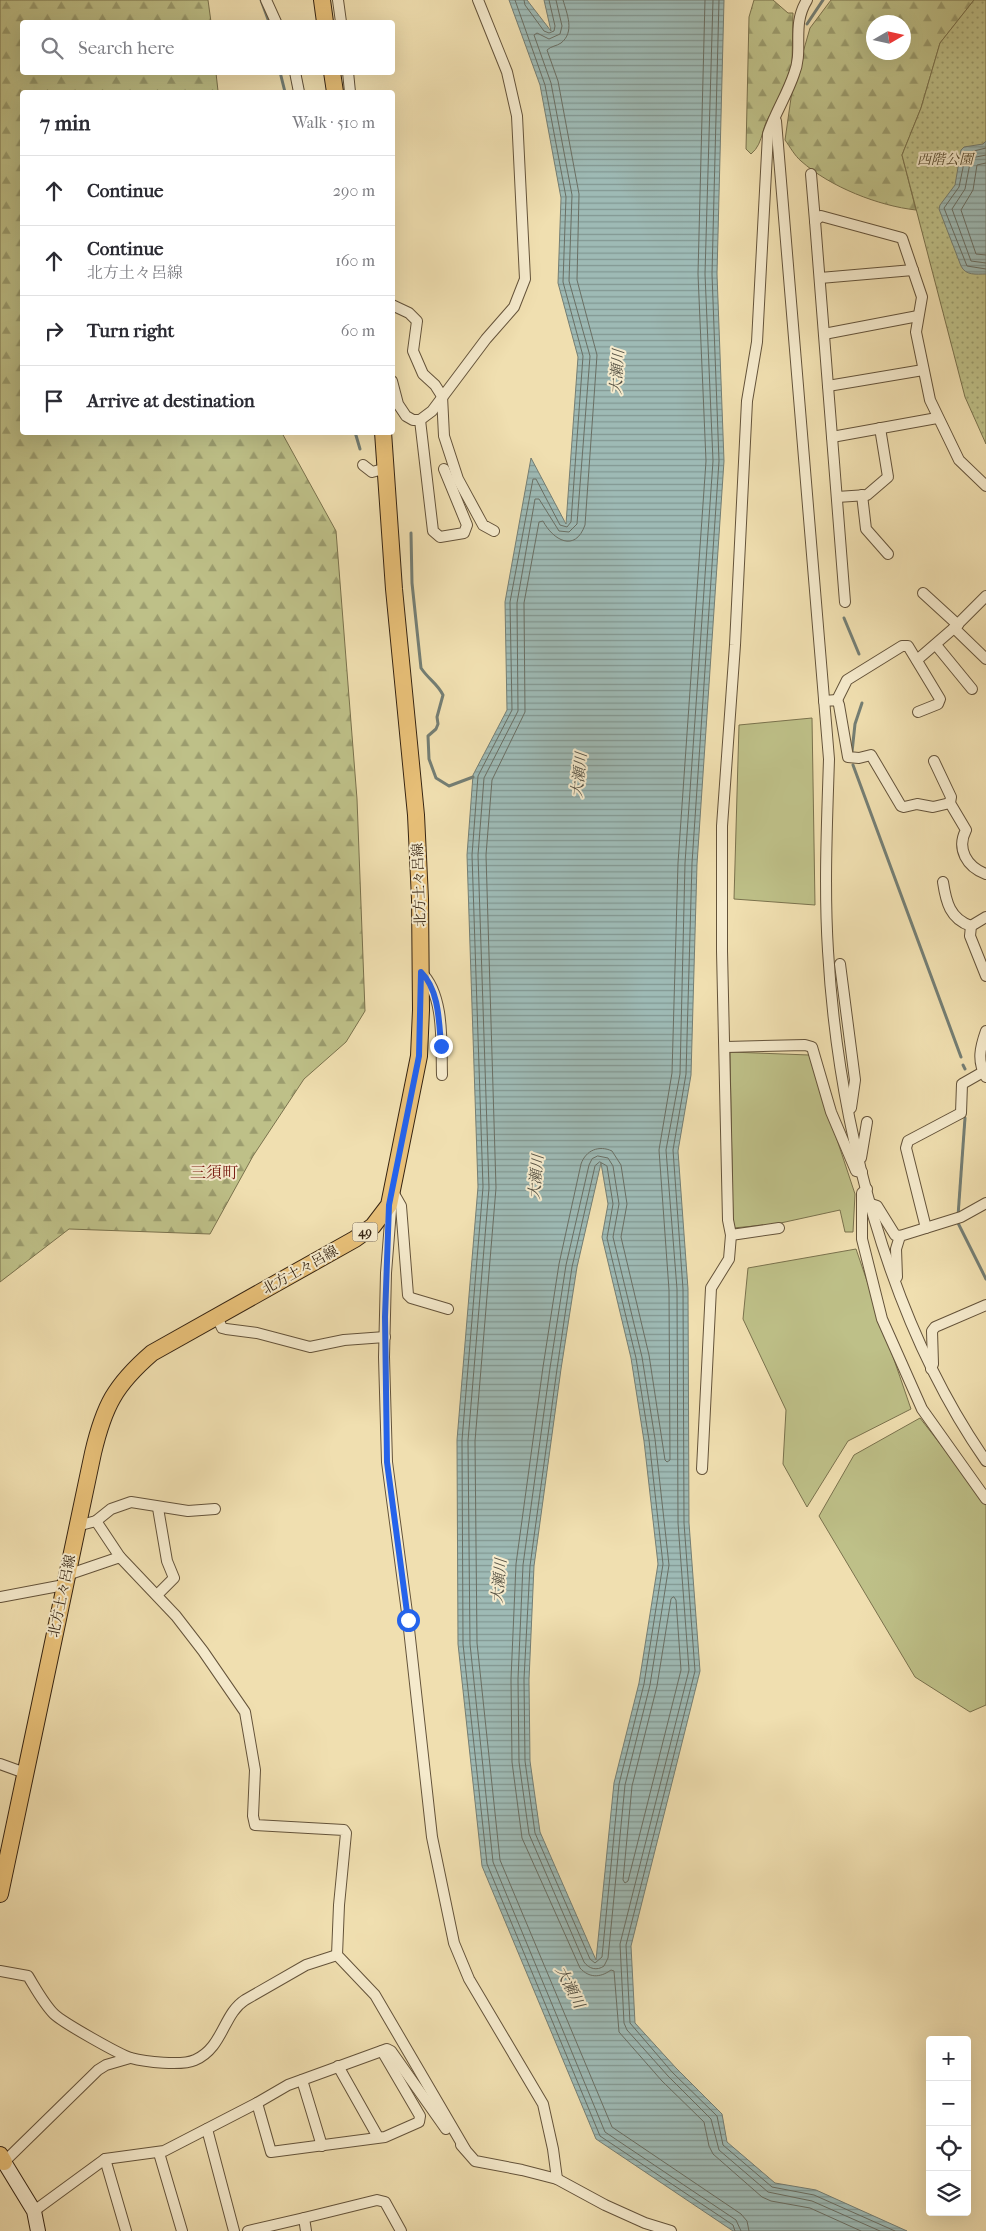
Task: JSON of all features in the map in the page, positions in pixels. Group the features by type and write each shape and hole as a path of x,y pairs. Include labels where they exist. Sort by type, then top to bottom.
{"main road":[{"path":"322,0 325,20"},
{"path":"332,75 334,90"},
{"name":"北方土々呂線","path":"0,1894 98,1430 112,1396 129,1373 152,1353 355,1239 373,1226 391,1198 419,1056 421,972 416,824 394,589 383,435"},
{"path":"1,2159 34,2211 39,2231"}],"street":[{"path":"266,0 275,20"},
{"path":"338,0 341,20"},
{"path":"395,392 398,404 406,416 413,420 420,420 432,411 486,339 514,307 525,280 516,116 507,72 478,0"},
{"path":"702,1469 711,1288 729,1259 731,1235 728,1220 726,1047 722,951 722,826 735,645 747,401 757,342 768,134 776,110 794,75 800,12 807,0"},
{"path":"295,75 298,90"},
{"path":"348,75 350,90"},
{"path":"776,110 775,131 829,759 826,843 828,952 838,1045 850,1114 867,1190 898,1288 931,1369 954,1413 986,1461"},
{"path":"811,174 845,602"},
{"path":"815,221 821,216 902,238 922,297 916,332 923,370 937,418 960,460 986,486"},
{"path":"820,278 913,270"},
{"path":"395,306 409,313 417,321 413,351 423,374 435,385 442,396 444,436 458,479 483,525 494,531"},
{"path":"824,334 918,316"},
{"path":"828,386 923,370"},
{"path":"832,437 937,418"},
{"path":"420,420 433,531 440,537 464,533 467,525 444,469"},
{"path":"837,498 867,494 888,477 880,428"},
{"path":"363,465 372,472 387,468"},
{"path":"862,495 866,529 888,554"},
{"path":"923,594 986,659"},
{"path":"917,660 956,627 986,596"},
{"path":"936,645 972,689"},
{"path":"918,712 938,704 940,699 908,646 902,646 847,680 837,700 848,757 859,758 871,755 904,807 917,804 933,806 950,803"},
{"path":"824,701 837,700"},
{"path":"934,761 951,797 950,803 966,830 961,843 964,852 970,864 986,874"},
{"path":"943,882 945,899 954,916 971,926"},
{"path":"971,926 986,917"},
{"path":"971,926 970,936 985,971"},
{"path":"840,964 855,1080 850,1114"},
{"path":"421,972 430,981 436,1006 442,1075"},
{"path":"926,1228 906,1148 908,1142 962,1113 962,1084 985,1075 980,1052 986,1031"},
{"path":"726,1047 805,1045 812,1048 831,1112 856,1171 862,1168"},
{"path":"862,1168 867,1122"},
{"path":"867,1190 862,1193 862,1239 882,1318 922,1409 986,1499"},
{"path":"391,1198 401,1206 408,1295 411,1298 448,1309"},
{"path":"391,1198 385,1337 387,1462 408,1620 425,1789 441,1890 448,1925 460,1960 543,2104 554,2149 558,2179"},
{"path":"871,1204 877,1206 895,1235 900,1236 961,1217 986,1203"},
{"path":"731,1235 779,1228"},
{"path":"898,1288 896,1249 900,1236"},
{"path":"931,1369 933,1364 932,1331 935,1327 986,1305"},
{"path":"217,1316 222,1328 257,1333 304,1346 385,1337"},
{"path":"77,1526 96,1521 121,1504 131,1502 158,1508 188,1511 215,1509"},
{"path":"157,1595 174,1578 167,1561 158,1508"},
{"path":"96,1521 120,1557 157,1595 204,1651 245,1712 256,1770 253,1816 255,1825 344,1830 346,1833 339,1905 337,1955 375,1995 465,2150"},
{"path":"0,1597 65,1579 72,1574 120,1557"},
{"path":"0,1764 25,1773"},
{"path":"0,1971 28,1976 54,2014 130,2058 176,2064 196,2060 214,2045 225,2030 237,2005 306,1965 337,1955"},
{"path":"34,2211 105,2159 159,2152 207,2129 288,2085 387,2049 391,2051 448,2131 475,2161 558,2179 605,2206 645,2224 671,2231"},
{"path":"257,2103 271,2152 385,2137 419,2122 420,2116 382,2051"},
{"path":"1,2159 98,2070 106,2065 130,2058"},
{"path":"338,2066 378,2137"},
{"path":"302,2080 322,2146"},
{"path":"207,2129 234,2231"},
{"path":"159,2152 182,2231"},
{"path":"105,2159 126,2231"},
{"path":"248,2231 377,2200 385,2202 401,2231"},
{"path":"304,2218 306,2231"}],"green space":[{"path":"0,0 208,0 211,20 20,20 20,75 216,75 218,90 20,90 20,435 283,435 336,531 357,799 365,1011 346,1042 304,1079 253,1156 210,1234 69,1229 0,1282"},
{"path":"754,0 773,0 788,13 793,13 792,66 773,112 766,121 759,144 751,154 746,149 749,17"},
{"path":"831,0 974,0 940,43 921,108 902,155 916,210 871,200 856,194 826,179 801,161 785,140 792,91 810,28"},
{"name":"西階公園","path":"974,0 986,0 986,444 965,397 902,155 921,108 940,43"},
{"path":"812,718 815,905 734,899 739,725"},
{"path":"730,1052 809,1055 855,1194 853,1232 845,1232 840,1210 776,1224 733,1228"},
{"path":"856,1249 911,1409 848,1441 807,1507 783,1464 786,1410 743,1319 748,1268"},
{"path":"920,1418 986,1503 986,1705 970,1712 915,1677 819,1516 854,1455"}],"water":[{"name":"大瀬川","path":"509,0 527,0 551,31 544,0 724,0 717,274 724,461 697,864 691,1075 678,1151 688,1289 689,1523 700,1671 631,1946 635,2023 722,2114 727,2142 775,2183 816,2190 907,2231 733,2231 596,2139 482,1866 458,1644 457,1440 478,1187 467,855 473,775 507,710 505,602 531,458 566,524 578,357 558,283 561,198 540,85","holes":["601,1163 608,1204 602,1237 631,1358 644,1441 658,1564 639,1683 614,1783 596,1960 540,1832 530,1761 529,1680 534,1566 561,1369 577,1267"]},
{"path":"986,141 986,274 975,274 968,273 961,266 939,209 955,185 961,150 964,147 983,144"}],"waterway":[{"path":"261,0 268,20"},
{"path":"807,24 823,0"},
{"path":"281,75 284,90"},
{"path":"356,435 360,449"},
{"path":"411,533 412,583 421,668 443,695 437,717 438,724 436,729 428,736 429,759 436,778 449,786 473,777"},
{"path":"844,618 859,654"},
{"path":"852,752 855,724 862,703"},
{"path":"853,765 961,1057"},
{"path":"963,1065 965,1069"},
{"path":"958,1216 965,1118"},
{"path":"958,1223 986,1279"}],"district":[{"name":"三須町","path":"214,1172"}],"route":[{"path":"408,1620 396,1542 387,1462 384,1357 386,1273 391,1210 389,1205 396,1182 419,1056 421,972 430,981 436,1006 441,1046"}]}
